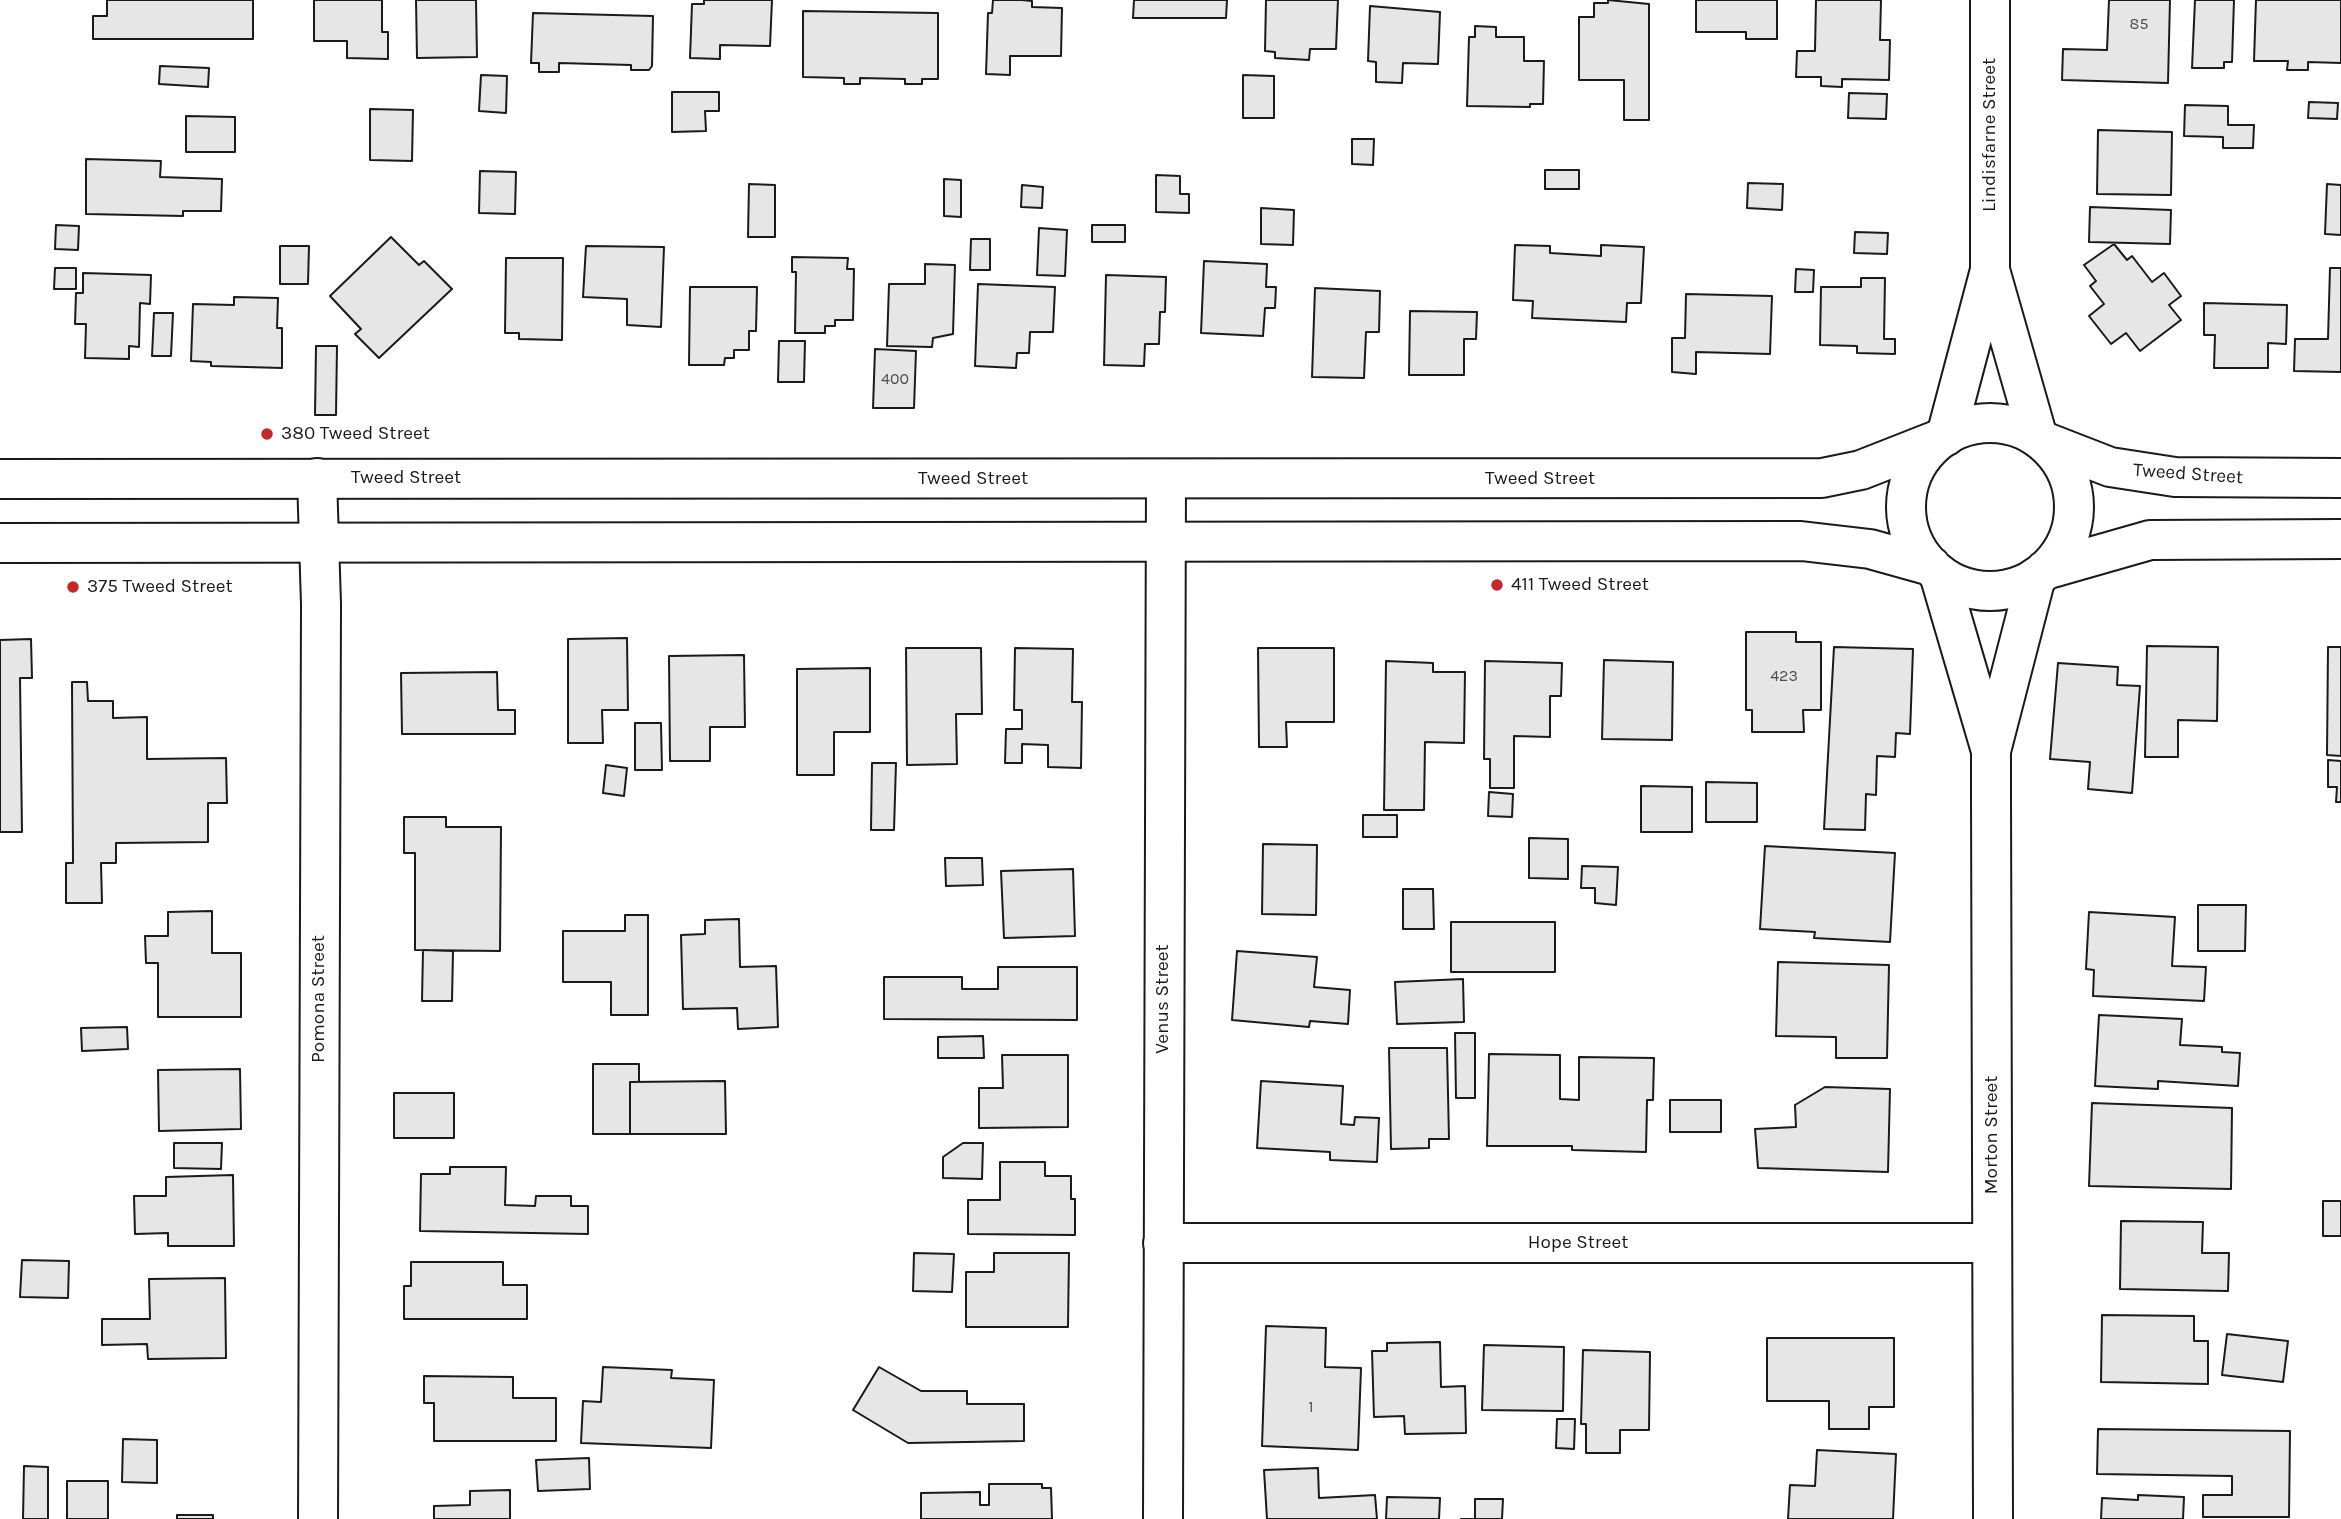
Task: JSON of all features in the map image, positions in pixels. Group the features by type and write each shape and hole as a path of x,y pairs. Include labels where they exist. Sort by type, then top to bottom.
{"main road":[{"name":"Lindisfarne Street","path":"1943,438 1990,270 1990,0"},
{"name":"Lindisfarne Street","path":"1990,270 2039,439"},
{"path":"1935,570 1911,537 1906,501 1916,466 1943,438 1968,426 1992,423 2024,430 2039,439 2063,465 2071,486 2074,509 2066,542 2041,573"},
{"name":"Tweed Street","path":"0,479 1822,478 1861,470 1943,438"},
{"name":"Tweed Street","path":"2039,439 2110,467 2175,477 2341,478"},
{"name":"Pomona Street","path":"317,478 318,1519"},
{"name":"Venus Street","path":"1163,1519 1166,480"},
{"path":"0,543 1801,541 1870,549 1935,570 1959,585 1993,591 2015,586 2041,573 2150,540 2341,539"},
{"name":"Morton Street","path":"1935,570 1992,751"},
{"name":"Morton Street","path":"1993,1519 1992,751 2041,573"},
{"name":"Hope Street","path":"1163,1243 1992,1243"}],"building":[{"path":"107,0 253,0 253,39 93,39 93,16 107,16"},
{"path":"314,0 382,0 382,32 388,32 388,59 347,58 347,41 314,41"},
{"path":"416,0 476,0 477,57 417,58"},
{"path":"704,0 772,0 770,46 720,45 720,59 690,58 692,4 704,4"},
{"path":"993,0 1032,1 1032,7 1062,8 1061,56 1010,56 1010,75 986,74 988,13 992,13"},
{"path":"1134,0 1227,0 1226,18 1133,18"},
{"path":"1266,0 1338,0 1336,49 1310,49 1309,60 1275,58 1275,52 1265,51"},
{"path":"1608,0 1649,4 1649,120 1624,120 1624,80 1579,80 1579,17 1594,17 1594,3 1608,3"},
{"path":"1696,0 1777,0 1777,39 1746,39 1746,32 1696,32"},
{"path":"1816,0 1881,0 1880,40 1890,40 1889,80 1842,79 1842,87 1821,86 1821,77 1796,77 1797,51 1815,51"},
{"path":"2109,0 2170,0 2168,83 2062,80 2063,49 2107,50"},
{"path":"2195,0 2234,0 2232,62 2224,62 2224,68 2192,68"},
{"path":"2256,0 2341,0 2341,63 2308,62 2308,70 2287,70 2288,61 2254,61"},
{"path":"1370,6 1440,12 1438,64 1403,63 1402,83 1376,82 1376,62 1368,61"},
{"path":"803,11 938,13 938,79 922,79 922,84 905,84 905,79 860,78 860,84 844,84 844,78 803,77"},
{"path":"533,13 653,16 652,66 649,70 631,70 631,65 559,63 559,72 539,72 539,63 531,63"},
{"path":"1475,26 1496,27 1496,37 1524,37 1524,61 1544,61 1543,104 1530,104 1530,107 1467,106 1469,37 1475,37"},
{"path":"160,66 209,68 208,87 159,84"},
{"path":"481,75 507,76 506,113 479,111"},
{"path":"1243,75 1274,76 1274,118 1243,118"},
{"path":"672,92 719,92 719,111 705,111 706,131 672,132"},
{"path":"1849,93 1887,94 1886,119 1848,118"},
{"path":"2309,102 2338,103 2337,119 2308,118"},
{"path":"2185,105 2228,106 2228,125 2254,125 2253,148 2223,148 2223,137 2184,136"},
{"path":"370,109 413,110 412,161 370,160"},
{"path":"186,116 235,117 235,152 186,152"},
{"path":"2098,130 2172,132 2171,195 2097,194"},
{"path":"1352,139 1374,139 1373,165 1352,164"},
{"path":"86,159 161,161 160,177 222,179 221,211 183,211 183,216 86,214"},
{"path":"1545,170 1579,170 1579,189 1545,189"},
{"path":"480,171 516,172 515,214 479,213"},
{"path":"1156,175 1180,176 1180,194 1189,194 1189,213 1156,212"},
{"path":"944,179 961,180 961,217 944,216"},
{"path":"1748,183 1783,184 1782,210 1747,208"},
{"path":"749,184 775,185 775,237 748,237"},
{"path":"2327,184 2341,185 2341,235 2325,234"},
{"path":"1022,185 1043,187 1042,208 1021,207"},
{"path":"2090,207 2171,210 2170,244 2089,242"},
{"path":"1261,208 1294,210 1293,245 1261,244"},
{"path":"56,225 79,226 78,250 55,249"},
{"path":"1092,225 1125,225 1125,242 1092,242"},
{"path":"1039,228 1067,230 1065,276 1037,275"},
{"path":"1855,232 1888,233 1887,254 1854,253"},
{"path":"391,237 419,265 424,261 452,289 379,358 355,334 361,329 330,296"},
{"path":"971,239 990,239 990,270 970,270"},
{"path":"2114,244 2127,260 2132,256 2152,282 2164,273 2181,296 2169,305 2181,320 2140,351 2126,333 2111,344 2089,316 2104,304 2090,286 2096,281 2084,265"},
{"path":"1515,245 1550,246 1550,253 1601,256 1601,245 1644,247 1641,303 1627,303 1626,322 1532,318 1533,301 1513,300"},
{"path":"280,246 309,246 308,284 280,284"},
{"path":"586,246 664,247 661,327 627,325 627,299 583,297"},
{"path":"792,257 848,258 847,269 854,269 853,320 835,320 835,326 825,326 825,333 795,333 796,272 792,272"},
{"path":"506,258 563,258 562,340 519,339 519,333 505,333"},
{"path":"1204,261 1267,264 1266,287 1276,287 1275,308 1265,308 1263,336 1201,333"},
{"path":"925,264 955,265 953,334 933,338 932,347 887,346 889,284 925,284"},
{"path":"55,268 76,268 76,289 54,289"},
{"path":"2330,268 2341,268 2341,372 2294,371 2295,339 2328,339"},
{"path":"1796,269 1814,270 1813,292 1795,292"},
{"path":"83,273 151,275 150,304 140,303 139,347 129,346 129,359 85,358 86,324 75,324 76,293 83,293"},
{"path":"1106,275 1166,277 1165,312 1160,312 1159,344 1145,344 1144,366 1104,365"},
{"path":"1861,278 1885,278 1884,339 1895,339 1895,354 1857,353 1857,346 1820,345 1821,287 1861,287"},
{"path":"978,284 1055,287 1053,332 1030,332 1029,353 1017,353 1016,368 975,366"},
{"path":"690,287 757,287 756,331 749,331 749,350 734,350 734,358 725,358 724,365 689,365"},
{"path":"1315,288 1380,291 1379,332 1366,332 1364,378 1312,377"},
{"path":"1686,294 1772,296 1770,354 1696,352 1696,374 1672,372 1672,338 1685,338"},
{"path":"234,297 278,298 277,328 282,328 282,368 211,366 211,362 191,361 193,304 234,305"},
{"path":"2204,303 2287,305 2286,344 2268,343 2268,368 2214,368 2215,335 2204,335"},
{"path":"1410,311 1477,312 1476,339 1464,339 1464,375 1409,375"},
{"path":"154,313 173,313 171,356 152,356"},
{"path":"779,341 805,341 804,382 778,382"},
{"path":"316,346 337,346 336,415 315,415"},
{"path":"875,349 916,351 914,408 873,408"},
{"path":"1746,632 1796,632 1796,642 1821,642 1821,710 1803,710 1804,732 1752,732 1752,710 1746,710"},
{"path":"627,638 628,710 602,710 603,743 568,743 568,639"},
{"path":"31,639 32,678 20,678 22,832 0,832 0,640"},
{"path":"2147,646 2218,647 2217,721 2178,720 2178,757 2145,757"},
{"path":"1834,647 1913,649 1910,734 1896,733 1895,757 1877,756 1876,795 1866,794 1865,830 1824,829"},
{"path":"2328,647 2341,647 2341,756 2327,755"},
{"path":"906,648 981,648 982,714 956,714 957,764 907,765"},
{"path":"1015,648 1073,649 1072,702 1082,702 1081,768 1048,767 1048,745 1022,744 1022,763 1005,763 1006,729 1022,729 1022,710 1014,710"},
{"path":"1258,648 1334,648 1334,722 1286,722 1287,747 1259,747"},
{"path":"744,655 745,727 710,727 710,761 670,761 669,656"},
{"path":"1604,660 1673,662 1672,740 1602,739"},
{"path":"1386,661 1433,663 1433,672 1465,672 1464,743 1425,742 1424,810 1384,810"},
{"path":"1485,661 1562,663 1561,696 1550,696 1550,737 1514,736 1514,788 1490,788 1490,759 1484,759"},
{"path":"2058,663 2118,667 2117,685 2140,686 2132,793 2088,789 2090,762 2050,759"},
{"path":"870,668 870,732 834,732 834,775 797,775 797,669"},
{"path":"497,672 498,710 515,710 515,734 402,734 401,673"},
{"path":"72,682 87,682 88,701 113,701 113,718 147,717 147,759 226,758 227,803 208,803 208,842 116,843 116,863 101,863 102,903 66,903 66,863 73,863"},
{"path":"635,723 661,723 662,770 635,770"},
{"path":"2328,760 2341,761 2341,802 2336,802 2337,787 2328,787"},
{"path":"872,763 896,763 894,830 871,830"},
{"path":"606,765 627,768 624,796 603,793"},
{"path":"1706,782 1757,783 1757,822 1706,822"},
{"path":"1641,786 1692,787 1692,832 1641,832"},
{"path":"1489,792 1513,794 1512,817 1488,816"},
{"path":"1363,815 1397,815 1397,837 1363,837"},
{"path":"404,817 446,817 446,827 501,827 500,951 415,950 415,853 404,853"},
{"path":"1529,838 1568,839 1568,879 1529,878"},
{"path":"1263,844 1317,845 1316,915 1262,914"},
{"path":"1765,846 1895,853 1890,942 1814,938 1815,932 1760,929"},
{"path":"945,858 982,858 983,885 946,886"},
{"path":"1582,866 1618,867 1616,905 1595,903 1595,888 1581,888"},
{"path":"1073,869 1075,936 1004,938 1001,871"},
{"path":"1403,889 1433,889 1434,929 1403,929"},
{"path":"2198,905 2246,905 2245,951 2198,951"},
{"path":"212,911 212,953 241,953 241,1017 158,1017 158,963 146,963 145,936 168,936 168,912"},
{"path":"2089,912 2175,917 2172,966 2206,967 2204,1001 2093,996 2094,970 2086,969"},
{"path":"625,915 648,915 648,1015 611,1015 611,982 563,982 563,931 625,931"},
{"path":"739,919 740,967 776,966 778,1027 738,1029 737,1008 683,1009 681,935 705,934 705,920"},
{"path":"1451,922 1555,922 1555,972 1451,972"},
{"path":"423,950 453,951 452,1001 422,1001"},
{"path":"1237,951 1317,957 1314,987 1350,990 1348,1024 1310,1021 1309,1027 1232,1020"},
{"path":"1778,962 1889,965 1887,1058 1836,1058 1836,1037 1776,1036"},
{"path":"998,967 1077,967 1077,1020 884,1019 884,977 962,977 962,989 998,989"},
{"path":"1463,979 1464,1022 1397,1024 1395,982"},
{"path":"2099,1015 2182,1019 2180,1045 2222,1047 2222,1052 2240,1053 2238,1086 2158,1081 2158,1089 2095,1086"},
{"path":"127,1027 128,1049 82,1051 81,1028"},
{"path":"1455,1033 1475,1033 1475,1098 1456,1098"},
{"path":"983,1036 984,1058 938,1058 938,1037"},
{"path":"1389,1048 1447,1048 1449,1139 1429,1139 1429,1148 1391,1149"},
{"path":"1489,1054 1560,1055 1560,1099 1579,1100 1579,1057 1654,1058 1653,1100 1647,1100 1646,1152 1572,1150 1572,1146 1487,1146"},
{"path":"1002,1055 1068,1055 1068,1127 979,1128 979,1088 1003,1088"},
{"path":"593,1064 639,1064 639,1082 630,1082 630,1134 593,1134"},
{"path":"240,1069 241,1129 159,1131 158,1070"},
{"path":"725,1081 726,1134 630,1134 630,1082"},
{"path":"1261,1081 1343,1086 1341,1124 1354,1125 1355,1117 1379,1118 1377,1162 1330,1160 1330,1152 1257,1148"},
{"path":"1825,1087 1890,1089 1888,1172 1758,1168 1755,1129 1796,1127 1795,1105"},
{"path":"394,1093 454,1093 454,1138 394,1138"},
{"path":"1670,1100 1721,1100 1721,1132 1670,1132"},
{"path":"2092,1103 2232,1108 2231,1189 2089,1186"},
{"path":"174,1143 222,1143 221,1169 174,1168"},
{"path":"963,1143 983,1143 982,1179 943,1178 943,1157"},
{"path":"1000,1162 1045,1162 1045,1176 1071,1176 1071,1199 1075,1199 1075,1235 968,1234 968,1200 1000,1200"},
{"path":"450,1167 506,1167 505,1205 535,1206 536,1196 571,1196 571,1206 588,1206 588,1234 420,1231 421,1174 450,1174"},
{"path":"233,1175 234,1246 168,1246 168,1233 135,1234 134,1196 166,1196 166,1177"},
{"path":"2323,1201 2341,1201 2341,1236 2323,1236"},
{"path":"2121,1221 2203,1222 2202,1253 2229,1253 2228,1291 2120,1289"},
{"path":"914,1253 954,1254 952,1292 913,1291"},
{"path":"994,1253 1069,1253 1068,1327 966,1327 966,1272 994,1272"},
{"path":"22,1260 69,1261 68,1298 20,1297"},
{"path":"411,1262 503,1262 503,1285 527,1285 527,1319 404,1319 404,1286 411,1286"},
{"path":"225,1278 226,1358 148,1359 147,1344 102,1345 102,1319 150,1319 149,1279"},
{"path":"2102,1315 2194,1316 2194,1341 2208,1341 2208,1384 2101,1382"},
{"path":"1266,1326 1326,1328 1325,1367 1361,1368 1358,1450 1262,1446"},
{"path":"2227,1334 2288,1341 2283,1382 2222,1375"},
{"path":"1767,1338 1894,1338 1894,1407 1869,1407 1869,1429 1829,1429 1829,1401 1767,1401"},
{"path":"1440,1342 1441,1387 1465,1386 1466,1433 1405,1434 1404,1416 1374,1417 1372,1351 1387,1351 1387,1343"},
{"path":"1484,1345 1564,1347 1563,1411 1482,1410"},
{"path":"1583,1350 1650,1352 1649,1430 1620,1430 1620,1453 1586,1453 1586,1424 1581,1424"},
{"path":"603,1367 672,1370 671,1378 714,1380 711,1448 581,1443 583,1401 601,1402"},
{"path":"879,1367 921,1391 967,1391 967,1404 1024,1404 1024,1441 908,1443 853,1410"},
{"path":"424,1376 513,1377 513,1398 556,1398 556,1441 434,1441 434,1403 424,1403"},
{"path":"1557,1419 1575,1419 1574,1449 1556,1448"},
{"path":"2098,1429 2290,1431 2289,1517 2203,1517 2203,1495 2232,1495 2232,1476 2097,1474"},
{"path":"123,1439 157,1440 157,1483 122,1482"},
{"path":"1817,1450 1896,1454 1893,1519 1788,1519 1790,1485 1815,1486"},
{"path":"589,1458 590,1489 538,1491 536,1460"},
{"path":"24,1466 48,1467 48,1519 23,1519"},
{"path":"1318,1468 1319,1498 1375,1495 1377,1519 1267,1519 1264,1470"},
{"path":"67,1481 108,1481 108,1519 67,1519"},
{"path":"989,1484 1042,1484 1042,1488 1051,1488 1052,1519 921,1519 921,1493 980,1492 980,1505 989,1505"},
{"path":"510,1490 510,1519 434,1519 434,1506 470,1505 470,1491"},
{"path":"2138,1495 2184,1497 2183,1519 2101,1519 2102,1498 2138,1500"},
{"path":"1387,1497 1440,1498 1439,1519 1386,1519"},
{"path":"1475,1499 1503,1499 1502,1519 1475,1519"},
{"path":"177,1515 213,1515 213,1519 177,1519"}],"place":[{"name":"380 Tweed Street","path":"267,434"},
{"name":"411 Tweed Street","path":"1497,585"},
{"name":"375 Tweed Street","path":"73,587"}]}
